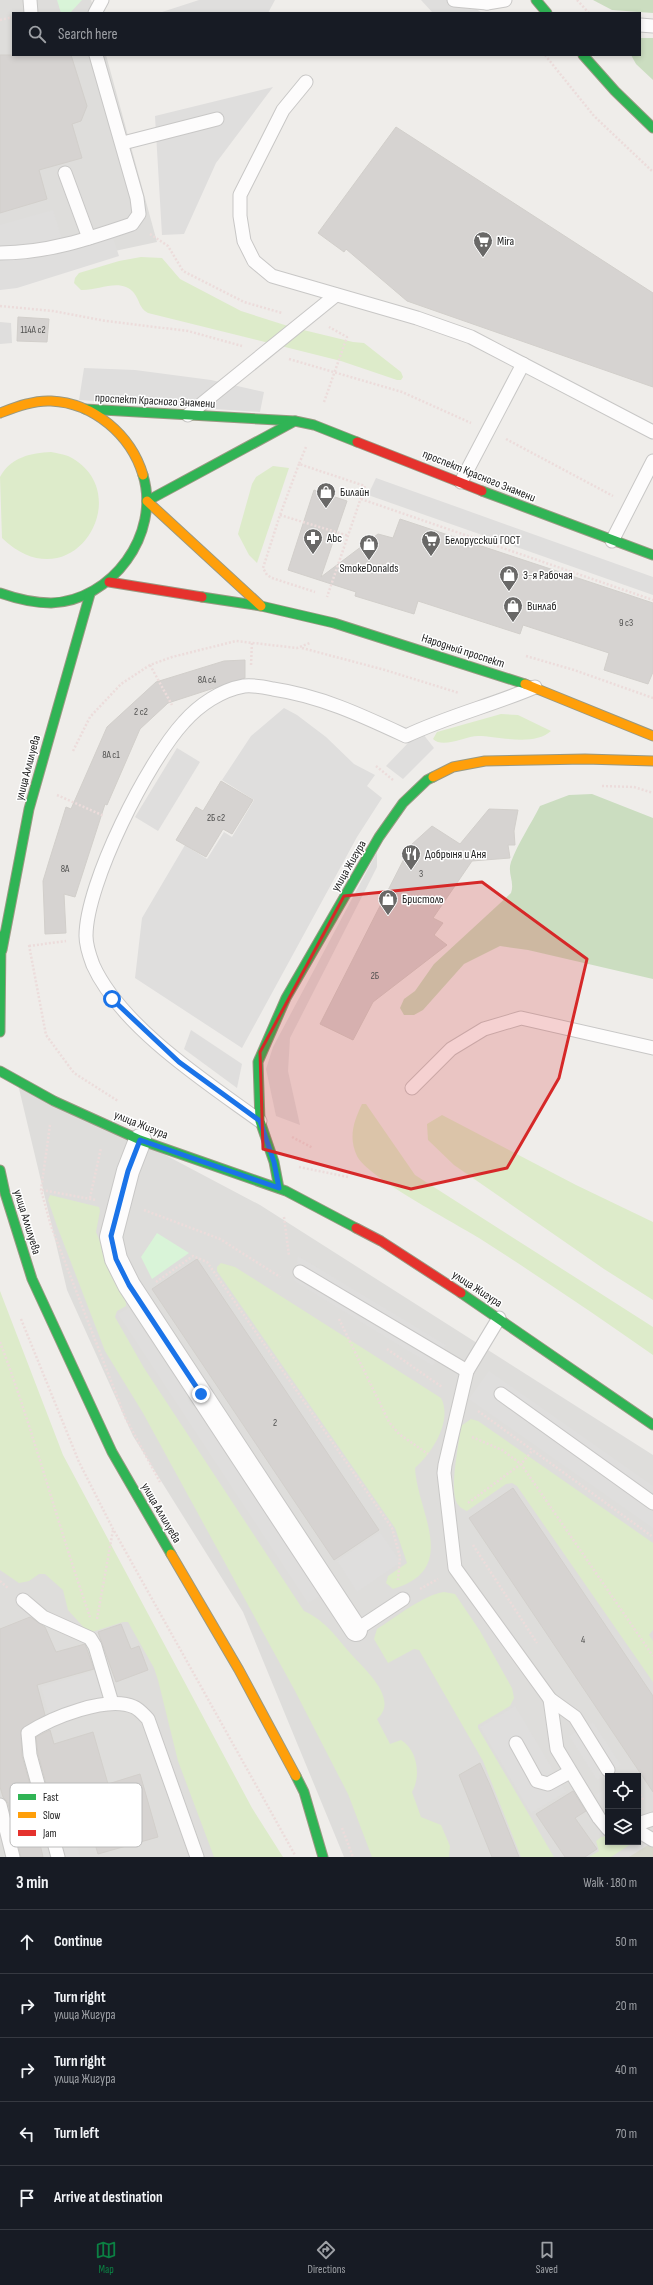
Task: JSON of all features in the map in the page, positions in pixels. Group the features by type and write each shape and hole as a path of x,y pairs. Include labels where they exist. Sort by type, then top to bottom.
{"main road":[{"path":"536,0 546,12"},
{"path":"584,56 615,91 653,128"},
{"path":"0,412 22,404 50,401 85,409 110,424 130,446 143,472 147,501 145,524 138,546 125,566 109,582 90,594 60,603 28,602 0,593"},
{"name":"проспект Красного Знамени","path":"85,409 295,421 314,426 653,555"},
{"path":"147,501 295,421"},
{"path":"147,501 261,606"},
{"name":"Народный проспект","path":"109,582 261,606 320,619 535,687 653,736"},
{"name":"улица Аллилуева","path":"2,950 30,809 90,594"},
{"name":"улица Жигура","path":"282,1190 260,1121 258,1062 286,998 380,837 403,803 422,785 453,767 485,761 585,759 653,761"},
{"name":"улица Аллилуева","path":"0,910 2,950 0,1032"},
{"name":"улица Жигура","path":"0,1070 54,1101 140,1140 282,1190 381,1241 499,1318 653,1424"},
{"name":"улица Аллилуева","path":"0,1170 5,1193 32,1279 112,1452 239,1670 304,1792 323,1857"}],"street":[{"path":"140,1140 119,1204 111,1236 116,1259 136,1296 356,1630"}],"lane":[{"path":"30,0 31,12"},
{"path":"96,12 102,0"},
{"path":"454,0 487,2 505,0"},
{"path":"641,25 653,26"},
{"path":"0,253 26,252 46,249 89,238 132,224 139,214 137,198 96,56"},
{"path":"306,82 284,110 240,195 240,216 244,241 254,261 272,276 417,318 471,337 653,432"},
{"path":"122,143 217,119"},
{"path":"65,173 89,238"},
{"path":"188,415 336,295"},
{"path":"461,482 523,364"},
{"path":"612,540 653,461"},
{"path":"260,1121 179,1062 112,999 93,965 86,938 87,921 97,885 108,856 143,784 168,743 184,722 206,703 223,693 250,686 316,697 406,736 432,724 493,704 535,687"},
{"path":"412,1088 451,1049 484,1029 521,1018 653,1048"},
{"path":"300,1272 467,1371"},
{"path":"499,1318 467,1371 459,1398 445,1465 444,1473 455,1568 550,1699 575,1717 608,1770"},
{"path":"500,1394 653,1503"},
{"path":"23,1600 43,1617 92,1634 112,1703"},
{"path":"356,1630 400,1602"},
{"path":"550,1699 550,1713 557,1749 570,1772 605,1825"},
{"path":"38,1783 30,1755 28,1733 56,1718 112,1703 134,1707 148,1719 197,1857"},
{"path":"516,1743 537,1781 548,1784 570,1772"},
{"path":"0,1804 12,1857"},
{"path":"641,1823 653,1818"},
{"path":"641,1834 653,1840"},
{"path":"55,1847 58,1857"}],"path":[{"path":"577,0 587,12"},
{"path":"0,20 12,17"},
{"path":"546,56 594,116 653,172"},
{"path":"168,246 183,271 244,302 290,315"},
{"path":"0,306 53,311 106,321 188,331 247,348"},
{"path":"327,327 347,337 336,372 280,515 263,568 272,578 335,598"},
{"path":"284,358 336,372"},
{"path":"299,464 365,486 320,619 310,644 302,647"},
{"path":"361,499 653,600"},
{"path":"280,515 349,536"},
{"path":"72,753 90,717 121,684 150,665 210,647 236,642 252,642 302,647 384,670 493,704"},
{"path":"252,642 252,659"},
{"path":"523,655 582,673 653,698"},
{"path":"150,665 169,700"},
{"path":"596,786 634,787 653,794"},
{"path":"55,802 59,788"},
{"path":"57,795 92,811"},
{"path":"30,938 29,946 46,1035 74,1073 125,1106"},
{"path":"29,946 86,938"},
{"path":"54,1101 41,1190 51,1226 125,1417 163,1487"},
{"path":"90,1198 98,1162"},
{"path":"274,1162 348,1177"},
{"path":"41,1190 119,1204 164,1216 220,1239 285,1280"},
{"path":"282,1190 289,1262"},
{"path":"136,1296 193,1256 207,1262 392,1528 400,1556 400,1602"},
{"path":"344,1319 337,1315 389,1422 399,1434 445,1465"},
{"path":"20,1317 79,1462 113,1529 297,1857"},
{"path":"0,1342 17,1388 74,1570 92,1634"},
{"path":"382,1346 459,1398 653,1537"},
{"path":"452,1428 502,1450 521,1464 653,1656"},
{"path":"465,1505 521,1464 532,1451"},
{"path":"92,1634 113,1529"},
{"path":"400,1602 455,1568"},
{"path":"339,1821 353,1857"}],"highlighted area":[{"path":"482,882 587,959 559,1078 507,1168 411,1189 263,1149 260,1052 344,896"}],"shaded area":[{"path":"0,0 91,0 95,12 12,12 12,56 106,56 157,242 96,255 0,282"},
{"path":"199,0 275,0 269,12 162,12"},
{"path":"421,0 464,0 481,12 432,12"},
{"path":"273,87 216,163 184,234 162,235 155,116"},
{"path":"53,210 65,249 112,235 119,256 17,288 0,290 0,225"},
{"path":"0,322 11,323 12,343 0,344"},
{"path":"84,368 135,370 211,380 264,392 260,412 79,400"},
{"path":"376,478 653,577 653,595 368,495"},
{"path":"284,708 297,715 326,737 354,764 375,775 367,786 382,798 357,837 242,1048 135,978 142,918 185,845 207,859 224,832 232,837 254,800 222,780 251,736"},
{"path":"423,734 434,748 403,779 386,766 411,740"},
{"path":"177,748 200,762 158,831 135,817"},
{"path":"377,852 377,867 290,1038 288,1071 300,1125 276,1116 266,1069 273,1047"},
{"path":"191,1030 242,1064 237,1088 184,1049"},
{"path":"16,1076 260,1205 653,1455 653,1857 344,1857 243,1612 133,1436 67,1290"},
{"path":"298,1256 446,1345 433,1366 294,1281"},
{"path":"129,1308 320,1596 308,1603 118,1314"},
{"path":"489,1371 653,1486 653,1528 469,1399"},
{"path":"380,1532 401,1562 357,1592 337,1561"},
{"path":"0,1548 134,1605 272,1857 0,1857"},
{"path":"97,1670 105,1699 49,1716 41,1687"},
{"path":"515,1706 566,1792 531,1813 480,1727"},
{"path":"593,1722 621,1765 608,1773 605,1773 605,1775 597,1780 569,1736"},
{"path":"605,1789 605,1809 596,1795"},
{"path":"653,1842 653,1857 629,1857"},
{"path":"49,1847 77,1847 80,1857 52,1857"}],"green space":[{"path":"57,0 82,0 71,12 61,12"},
{"path":"593,0 653,0 653,13 612,10"},
{"path":"641,38 653,38 653,80 636,64 632,56 641,56"},
{"path":"141,257 162,258 180,279 241,311 291,327 353,342 364,343 401,372 403,377 401,380 397,380 341,361 148,313 141,307 134,293 129,288 123,286 116,285 81,290 74,283 75,278 79,273 119,261"},
{"path":"51,452 68,456 89,472 98,493 97,515 89,536 73,551 52,559 28,555 2,538 0,477 10,465 22,457"},
{"path":"273,466 289,468 257,563 249,555 238,534 252,484 256,477"},
{"path":"501,714 518,715 551,731 544,736 526,740 478,736 442,743 433,739 437,732"},
{"path":"592,794 653,818 653,979 528,950 500,946 464,964 423,1010 414,1015 404,1015 400,1008 404,999 415,991 434,964 511,893 511,862 540,806 569,795"},
{"path":"362,1104 366,1104 415,1175 653,1327 653,1355 479,1238 394,1187 364,1165 357,1156 353,1142 353,1129"},
{"path":"442,1115 576,1185 653,1222 653,1300 604,1269 454,1165 428,1140 427,1124"},
{"path":"50,1195 99,1207 100,1211 96,1232 126,1303 126,1306 117,1311 115,1317 144,1368 304,1611 319,1620 330,1630 378,1685 384,1703 383,1711 377,1719 390,1744 401,1740 407,1744 411,1750 417,1772 415,1786 412,1792 421,1817 441,1825 450,1846 449,1857 372,1857 348,1794 294,1689 143,1413 105,1351 57,1226 48,1200"},
{"path":"157,1233 189,1253 152,1279 141,1257"},
{"path":"221,1263 235,1267 441,1398 444,1407 443,1426 428,1454 415,1468 417,1485 427,1520 430,1538 430,1554 425,1568 414,1580 393,1589 386,1583 388,1576 407,1563 395,1528 217,1271 217,1267"},
{"path":"0,1291 63,1455 252,1808 283,1857 214,1857 178,1761 154,1668 128,1622 123,1622 92,1632 87,1631 68,1610 63,1590 45,1574 39,1574 29,1581 19,1583 0,1570"},
{"path":"471,1419 478,1421 653,1543 653,1630 649,1635 653,1641 653,1682 517,1486 512,1483 506,1484 467,1511 458,1504 454,1494 454,1485 461,1426"},
{"path":"444,1592 455,1594 480,1631 512,1688 514,1698 510,1706 478,1725 478,1728 554,1857 521,1857 483,1761 419,1650 414,1649 388,1663 374,1639 377,1629 418,1602"},
{"path":"605,1836 605,1845 629,1845 611,1857 589,1857 599,1851 596,1841 601,1837"}],"building":[{"path":"0,55 71,56 87,106 81,121 72,124 82,158 39,170 47,199 0,213"},
{"name":"Mira","path":"396,127 653,293 653,387 407,301 346,249 344,252 318,233"},
{"path":"18,317 49,319 47,342 17,341"},
{"name":"3-я Рабочая","path":"314,490 347,501 321,577 378,534 393,538 400,519 653,603 653,672 648,684 604,670 609,653 523,625 520,634 418,601 414,614 355,596 356,592 288,570"},
{"path":"245,660 245,678 168,703 140,729 107,805 105,804 75,897 64,894 66,933 45,934 43,881 66,807 71,809 107,727 156,682 224,661"},
{"path":"221,781 253,800 232,834 223,829 206,857 176,840 196,807 203,811"},
{"path":"489,809 518,810 514,831 515,845 508,845 510,858 472,861 433,918 443,923 434,935 447,945 373,1002 353,1040 320,1024 411,845 432,826 460,844"},
{"path":"197,1259 379,1530 334,1560 152,1289"},
{"path":"513,1488 653,1696 653,1792 641,1773 469,1518"},
{"path":"30,1617 45,1627 56,1652 85,1644 94,1669 37,1685 45,1715 21,1730 22,1756 30,1783 10,1783 10,1811 8,1803 3,1797 0,1787 0,1629"},
{"path":"121,1624 131,1649 139,1646 148,1670 116,1682 98,1632"},
{"path":"50,1730 54,1744 93,1732 108,1783 46,1783 38,1754 36,1737"},
{"path":"480,1763 519,1857 492,1857 459,1775"},
{"path":"140,1774 158,1837 142,1842 142,1783 111,1783"},
{"path":"573,1791 586,1811 575,1818 597,1849 585,1857 565,1857 536,1814"},
{"path":"19,1847 41,1847 43,1857 21,1857"},
{"path":"96,1847 123,1847 98,1854"}],"traffic: fast":[{"path":"536,0 546,12"},
{"path":"584,56 615,91 653,128"},
{"path":"85,409 295,421 314,425 357,442"},
{"path":"147,501 295,421"},
{"path":"0,593 25,600 51,603 73,599 94,590 112,577 127,560 138,541 145,520 147,497 143,475"},
{"path":"482,491 653,555"},
{"path":"2,950 29,809 90,594"},
{"path":"202,597 261,606 334,623 525,684"},
{"path":"279,1188 274,1162 260,1121 258,1062 286,998 379,837 403,803 427,780 433,777"},
{"path":"0,1032 1,936"},
{"path":"0,1071 54,1101 140,1140 286,1191 356,1228"},
{"path":"0,1170 5,1193 32,1279 112,1452 171,1554"},
{"path":"461,1293 653,1425"},
{"path":"296,1776 304,1792 323,1857"}],"traffic: slow":[{"path":"0,413 25,404 45,401 67,403 82,408 109,424 120,435 130,447 143,475"},
{"path":"147,501 261,606"},
{"path":"525,684 653,736"},
{"path":"433,777 453,767 485,761 585,759 653,761"},
{"path":"171,1554 239,1670 296,1776"}],"traffic: jam":[{"path":"357,442 482,491"},
{"path":"109,582 202,597"},
{"path":"356,1228 381,1241 461,1293"}],"place":[{"name":"Mira","path":"483,258"},
{"name":"Билайн","path":"326,509"},
{"name":"Abc","path":"313,555"},
{"name":"Белорусский ГОСТ","path":"431,557"},
{"name":"SmokeDonalds","path":"369,561"},
{"name":"3-я Рабочая","path":"509,592"},
{"name":"Винлаб","path":"513,623"},
{"name":"Добрыня и Аня","path":"411,871"},
{"name":"Бристоль","path":"388,916"}],"route":[{"path":"112,999 179,1062 260,1121 274,1162 279,1188 140,1140 128,1171 111,1236 116,1259 129,1285 201,1394"}]}
